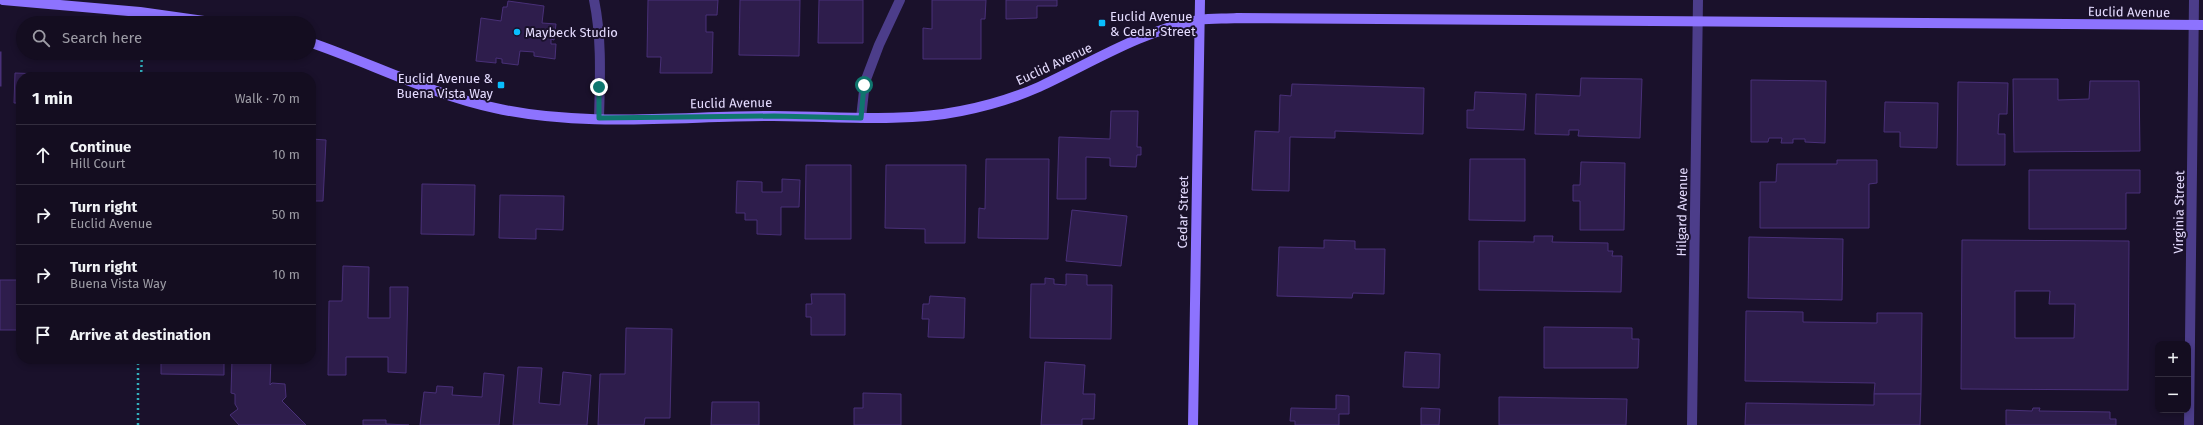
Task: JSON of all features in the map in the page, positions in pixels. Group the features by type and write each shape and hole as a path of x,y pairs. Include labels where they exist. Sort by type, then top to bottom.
{"street":[{"path":"3,0 140,12 168,16"},
{"path":"594,0 598,31 599,118"},
{"path":"861,118 865,82 879,45 900,0"},
{"name":"Cedar Street","path":"1193,425 1200,0"},
{"name":"Hilgard Avenue","path":"1692,425 1698,0"},
{"name":"Virginia Street","path":"2189,425 2198,26 2194,0"},
{"name":"Euclid Avenue","path":"316,44 344,54 449,97 499,109 566,118 774,116 861,118 960,112 1011,98 1038,87 1114,50 1163,30 1199,20 1244,18 1698,20 2198,26"}],"path":[{"path":"141,72 142,60"},
{"path":"138,364 138,425"}],"building":[{"path":"648,0 718,0 717,15 706,15 706,32 713,32 712,73 660,73 661,57 647,57"},
{"path":"740,0 800,0 799,56 739,55"},
{"path":"819,0 863,0 863,43 818,43"},
{"path":"932,0 986,0 985,19 981,19 981,59 923,59 923,28 932,29"},
{"path":"1006,0 1057,0 1057,6 1037,6 1037,18 1006,19"},
{"name":"Maybeck Studio","path":"508,1 544,6 542,23 556,24 554,40 551,39 551,44 556,44 555,59 534,56 534,52 520,51 518,65 502,63 502,59 496,58 496,63 476,61 481,18 501,21 503,7 507,7"},
{"path":"1,52 1,86 0,86"},
{"path":"15,73 16,73 16,103 14,103"},
{"path":"1581,78 1642,79 1640,138 1578,136 1579,130 1569,130 1569,135 1535,134 1536,94 1580,96"},
{"path":"2013,79 2058,79 2058,100 2089,99 2090,81 2139,81 2140,151 2014,152"},
{"path":"1751,80 1826,81 1825,143 1805,142 1805,139 1793,139 1793,143 1781,143 1782,138 1769,138 1768,142 1751,142"},
{"path":"1958,82 2008,83 2007,114 1999,114 1998,134 2005,134 2005,165 1957,165"},
{"path":"1292,84 1424,88 1423,134 1335,131 1335,138 1290,137 1289,191 1252,190 1255,131 1279,132 1280,95 1291,96"},
{"path":"1475,92 1526,94 1524,130 1467,128 1467,110 1474,110"},
{"path":"1885,102 1938,103 1937,148 1900,147 1900,132 1884,132"},
{"path":"1111,111 1138,111 1137,147 1141,147 1141,155 1137,155 1136,167 1110,166 1110,158 1086,157 1086,199 1057,199 1059,137 1110,139"},
{"path":"316,139 326,140 323,201 316,201"},
{"path":"986,159 1049,159 1048,239 978,238 979,208 985,209"},
{"path":"1470,159 1525,159 1525,221 1469,220"},
{"path":"1837,160 1877,160 1877,183 1869,184 1869,228 1760,228 1760,182 1776,182 1777,164 1837,164"},
{"path":"1581,162 1625,163 1624,230 1580,230 1580,201 1573,201 1573,185 1580,185"},
{"path":"806,165 851,165 851,239 805,239"},
{"path":"886,165 966,165 965,243 925,243 925,229 885,228"},
{"path":"2029,170 2140,170 2140,193 2126,193 2126,229 2029,229"},
{"path":"782,179 800,180 799,207 781,207 781,235 757,234 757,220 745,220 745,213 736,213 737,181 762,182 762,192 782,192"},
{"path":"422,184 475,185 474,235 421,234"},
{"path":"500,195 564,196 563,230 536,229 536,239 499,238"},
{"path":"1072,210 1127,216 1121,266 1066,261"},
{"path":"1534,236 1553,236 1552,242 1608,243 1608,251 1613,251 1612,256 1622,256 1621,292 1479,290 1479,241 1534,242"},
{"path":"1749,237 1843,239 1842,300 1748,298"},
{"path":"1324,240 1355,241 1355,249 1385,249 1384,294 1353,293 1352,298 1277,296 1279,247 1324,248"},
{"path":"1962,240 2129,241 2128,390 1961,389","holes":["2015,291 2050,291 2049,304 2075,304 2074,338 2015,338"]},
{"path":"343,266 369,267 368,318 390,318 390,287 408,287 406,373 388,372 388,357 346,357 346,375 328,375 329,301 342,301"},
{"path":"1066,274 1087,275 1087,285 1112,285 1111,339 1030,338 1031,284 1045,284 1045,278 1054,279 1054,284 1066,285"},
{"path":"0,280 16,280 16,330 0,330"},
{"path":"811,294 845,294 845,335 811,335 811,317 806,317 806,304 812,304"},
{"path":"930,296 965,298 964,338 928,337 929,319 922,319 923,304 929,304"},
{"path":"1746,311 1803,312 1803,322 1877,323 1877,313 1922,313 1921,394 1874,394 1875,383 1745,381"},
{"path":"1544,327 1632,328 1632,339 1639,339 1638,368 1544,368"},
{"path":"626,328 672,329 670,418 645,418 644,425 598,425 600,374 625,374"},
{"path":"1405,352 1440,354 1439,388 1403,387"},
{"path":"1045,362 1085,365 1083,394 1095,394 1094,419 1082,419 1082,425 1041,425"},
{"path":"161,364 224,364 224,375 161,374"},
{"path":"232,364 271,364 270,385 272,383 285,384 286,397 282,401 306,425 239,425 230,415 238,409 235,404 235,394 231,393"},
{"path":"518,367 542,368 539,403 560,405 563,372 591,375 587,425 513,425"},
{"path":"484,373 504,375 499,425 420,425 424,392 436,393 437,386 453,387 452,395 482,397"},
{"path":"863,393 901,394 901,425 854,425 854,408 863,408"},
{"path":"1874,394 1921,394 1920,425 1745,425 1746,403 1874,405"},
{"path":"1336,395 1349,396 1349,414 1339,414 1339,425 1295,425 1295,421 1290,421 1291,408 1336,409"},
{"path":"1499,397 1627,399 1626,425 1499,425"},
{"path":"712,402 759,402 759,425 711,425"},
{"path":"1421,408 1440,409 1439,425 1421,425"},
{"path":"2033,408 2040,408 2039,411 2110,412 2110,419 2116,419 2116,425 2006,425 2006,410 2032,411"},
{"path":"363,420 386,420 386,424 409,425 363,425"}],"place":[{"name":"Euclid Avenue & Cedar Street","path":"1102,23"},
{"name":"Maybeck Studio","path":"517,32"},
{"name":"Euclid Avenue & Buena Vista Way","path":"501,85"}],"route":[{"path":"599,87 599,118 774,116 861,118 864,85"}]}
